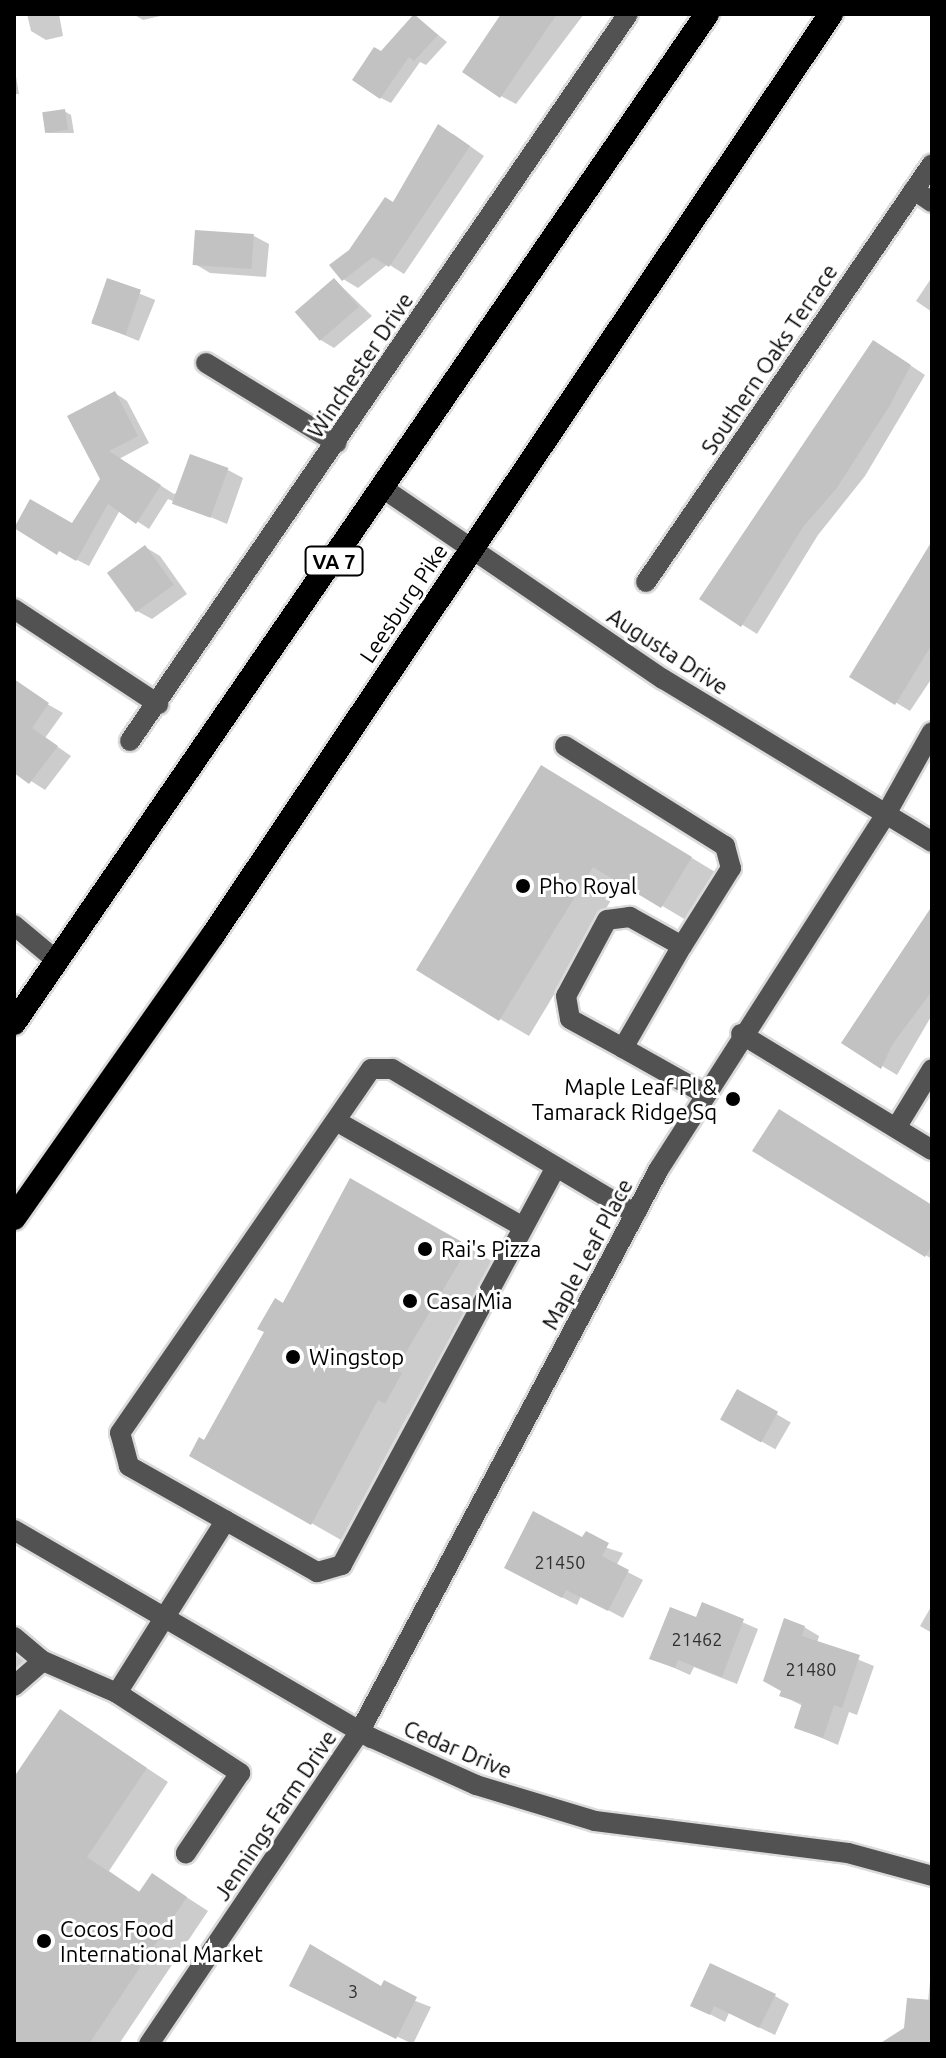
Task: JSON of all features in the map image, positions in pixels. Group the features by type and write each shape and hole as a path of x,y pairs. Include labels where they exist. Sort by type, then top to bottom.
{"highway":[{"name":"VA 7","path":"14,1023 384,489 707,14"},
{"name":"Leesburg Pike","path":"14,1218 213,935 831,14"}],"street":[{"name":"Winchester Drive","path":"130,741 628,14"},
{"name":"Southern Oaks Terrace","path":"646,582 932,164"},
{"path":"914,190 932,202"},
{"path":"206,363 337,443"},
{"name":"Augusta Drive","path":"384,489 472,546 663,679 932,842"},
{"path":"14,609 158,704"},
{"name":"Maple Leaf Place","path":"360,1731 635,1214 741,1034 885,816 932,732"},
{"path":"565,746 725,846 731,868 623,1048"},
{"path":"682,946 630,917 607,920 566,996 570,1019 705,1094"},
{"path":"14,925 57,961"},
{"path":"741,1034 932,1150"},
{"path":"556,1167 342,1565 317,1572 129,1466 120,1433 371,1069 392,1069 635,1214"},
{"path":"896,1128 932,1069"},
{"path":"336,1121 523,1227"},
{"path":"117,1693 226,1520"},
{"name":"Cedar Drive","path":"14,1530 360,1731 476,1785 595,1821 848,1853 932,1876"},
{"path":"14,1637 43,1661 117,1693 240,1773 186,1853"},
{"path":"14,1686 43,1661"},
{"name":"Jennings Farm Drive","path":"149,2044 360,1731"}],"building":[{"path":"414,14 438,35 414,61 409,57 380,99 352,80 374,47 381,51"},
{"path":"501,14 557,14 500,98 462,72"},
{"path":"65,109 68,130 45,133 42,112"},
{"path":"438,124 470,146 389,267 373,257 342,281 329,265 349,250 385,197 393,202"},
{"path":"195,230 254,234 251,269 193,265"},
{"path":"107,278 141,290 125,335 91,323"},
{"path":"334,278 359,307 320,341 295,312"},
{"path":"873,340 911,365 889,407 836,489 803,527 741,627 699,599"},
{"path":"115,391 138,436 109,451 161,485 136,524 108,504 76,561 59,551 57,555 14,528 30,499 72,523 100,479 67,416"},
{"path":"190,454 229,468 210,518 172,504"},
{"path":"932,541 932,644 895,705 849,677"},
{"path":"145,545 174,585 136,612 107,573"},
{"path":"14,679 49,703 32,728 58,746 29,784 14,773"},
{"path":"541,765 692,857 661,908 593,867 499,1021 416,970"},
{"path":"932,906 932,991 892,1045 881,1069 841,1043"},
{"path":"779,1109 932,1205 932,1245 925,1257 752,1151"},
{"path":"350,1178 469,1246 396,1369 402,1373 385,1404 378,1400 311,1525 189,1456 199,1437 204,1440 264,1332 257,1329 275,1298 283,1303"},
{"path":"737,1389 778,1412 761,1442 720,1420"},
{"path":"533,1511 582,1537 586,1531 609,1543 602,1556 629,1570 608,1611 566,1590 562,1598 504,1568"},
{"path":"702,1602 744,1619 722,1677 678,1660 675,1668 649,1659 670,1607 696,1617"},
{"path":"784,1618 805,1626 802,1636 860,1655 842,1708 834,1705 823,1738 794,1728 802,1703 779,1696 781,1691 763,1681"},
{"path":"60,1709 147,1768 87,1857 139,1892 152,1873 187,1897 89,2044 14,2044 14,1777"},
{"path":"310,1944 381,1986 384,1980 417,1997 396,2039 289,1986"},
{"path":"710,1963 776,1994 759,2028 714,2006 710,2015 690,2006"},
{"path":"907,1998 932,2000 932,2044 879,2044 904,2028"}],"place":[{"name":"Pho Royal","path":"523,886"},
{"name":"Maple Leaf Pl & Tamarack Ridge Sq","path":"733,1099"},
{"name":"Rai's Pizza","path":"425,1249"},
{"name":"Casa Mia","path":"410,1301"},
{"name":"Wingstop","path":"293,1357"},
{"name":"Cocos Food International Market","path":"44,1941"}]}
